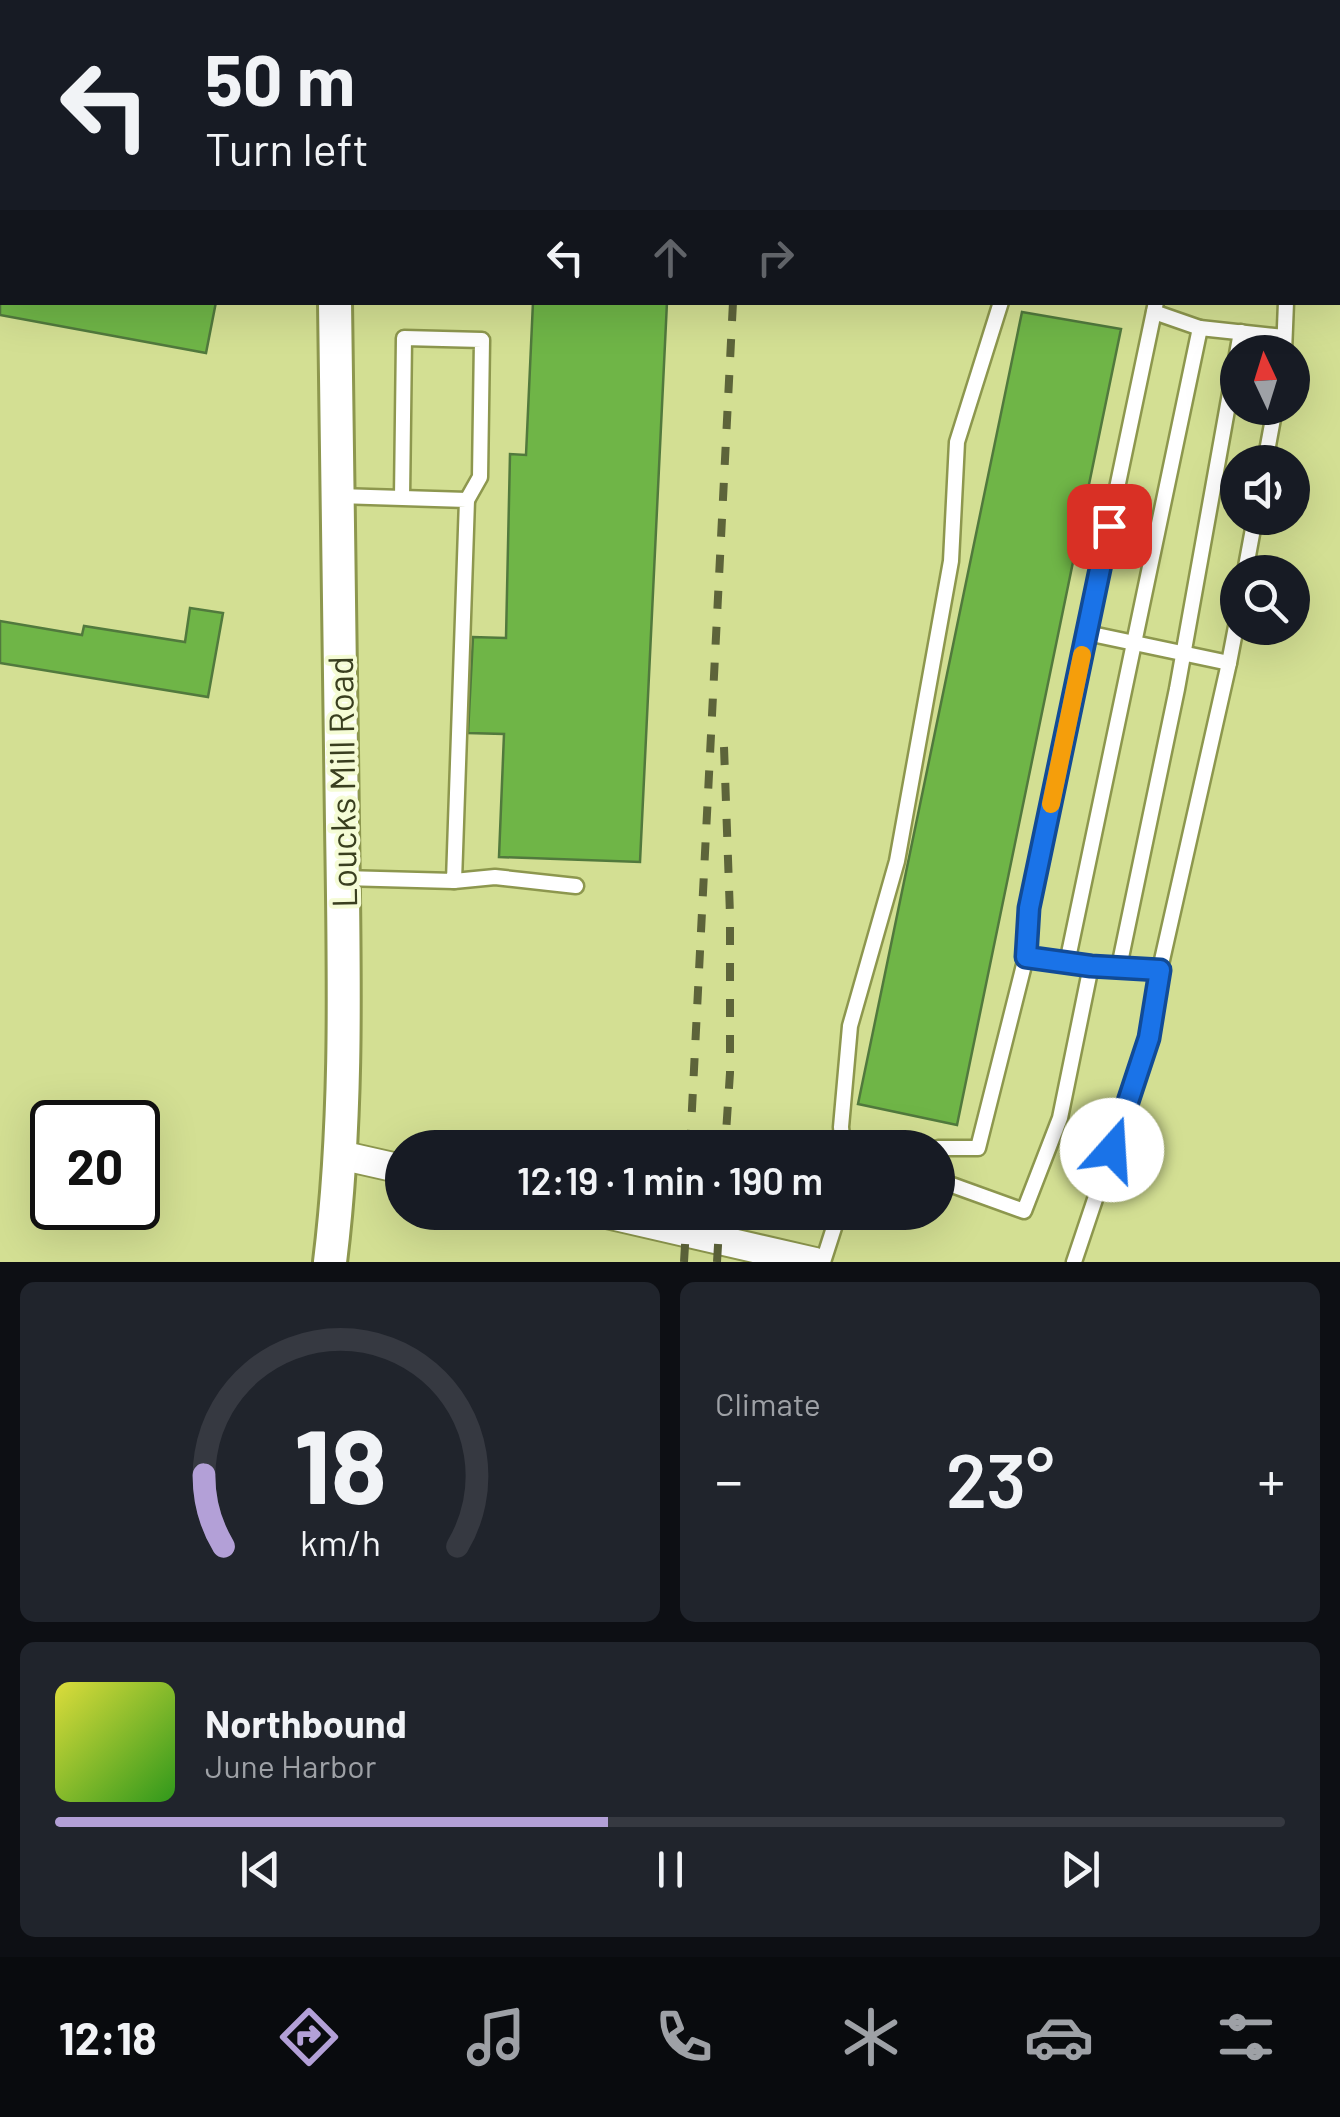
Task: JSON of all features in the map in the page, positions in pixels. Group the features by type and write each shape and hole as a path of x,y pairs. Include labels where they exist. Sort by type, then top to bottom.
{"street":[{"name":"Loucks Mill Road","path":"330,1262 340,1155 342,878 335,305"},
{"path":"340,1155 385,1165"},
{"path":"676,1230 815,1262"}],"lane":[{"path":"841,1130 850,1026 900,842 951,561 957,442 1000,305"},
{"path":"1284,335 1286,305"},
{"path":"955,1148 978,1148 1026,957 1029,908 1155,307 1200,328 1251,335"},
{"path":"1066,962 1200,328"},
{"path":"1118,968 1183,653 1241,332"},
{"path":"402,497 404,338 482,340 480,477 467,500 454,881"},
{"path":"338,496 467,500"},
{"path":"1087,633 1229,662"},
{"path":"1074,1262 1149,1038 1160,970 1232,645"},
{"path":"342,878 454,881 495,877 576,886"},
{"path":"1026,957 1160,970"},
{"path":"955,1186 1024,1211 1060,1118 1091,966"},
{"path":"824,1262 834,1230"}],"building":[{"path":"0,305 215,305 206,353 0,315"},
{"path":"533,305 667,305 640,862 499,857 504,734 468,733 473,637 506,638 510,454 526,455"},
{"path":"1022,312 1121,329 957,1125 858,1104"},
{"path":"190,608 223,613 208,697 0,663 0,621 82,635 84,626 185,642"}],"railway":[{"path":"691,1130 733,305"},
{"path":"724,747 730,915 726,1130"},
{"path":"684,1262 686,1230"},
{"path":"717,1262 719,1230"}],"slow traffic":[{"path":"1051,804 1082,655"}],"route":[{"path":"1109,526 1029,908 1026,957 1160,970 1149,1038 1112,1150"}]}
